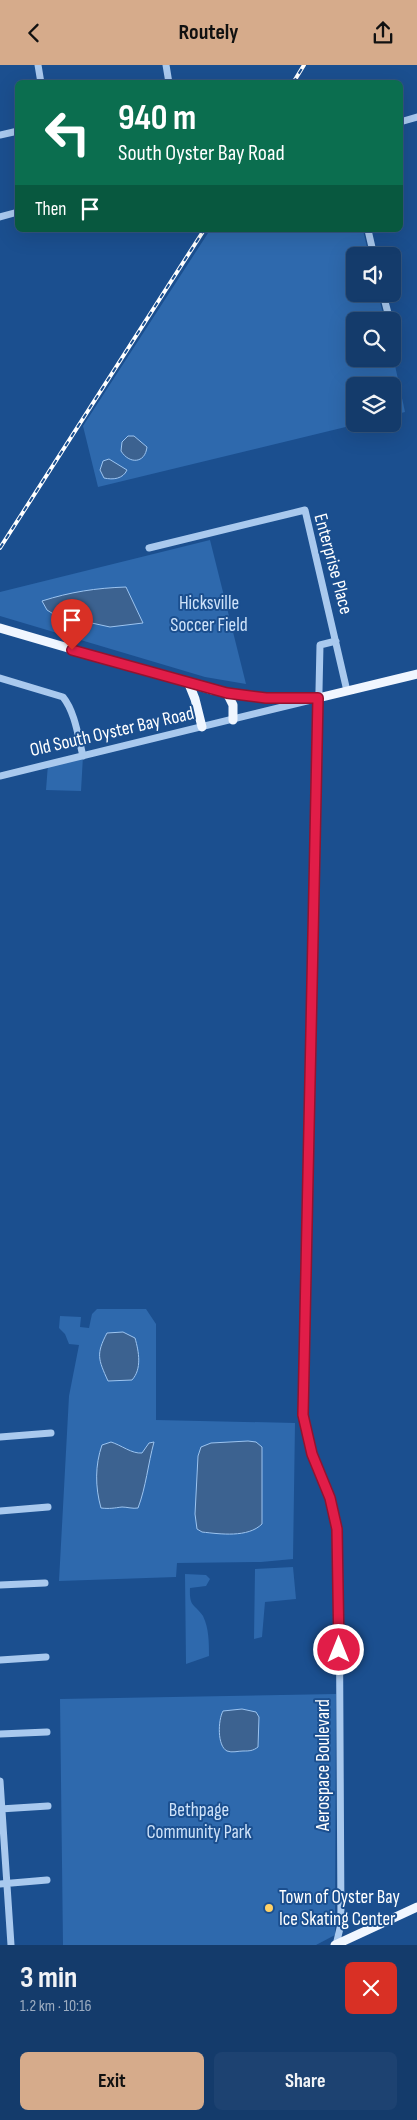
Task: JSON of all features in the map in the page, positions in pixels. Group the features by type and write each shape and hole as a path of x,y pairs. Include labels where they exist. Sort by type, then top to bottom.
{"main road":[{"path":"0,628 189,684 227,693 266,698 318,698 417,674"},
{"path":"189,684 202,727"},
{"path":"227,693 233,705 233,720"},
{"path":"336,1945 417,1907"}],"street":[{"path":"38,65 40,80"},
{"path":"166,65 168,80"},
{"path":"403,121 417,117"},
{"path":"0,135 15,132"},
{"path":"0,217 15,214"},
{"path":"368,232 372,247"},
{"name":"Enterprise Place","path":"149,547 305,510 347,691"},
{"name":"Aerospace Boulevard","path":"336,641 320,645 303,1415 312,1454 330,1498 338,1546 341,1924 336,1945"},
{"path":"0,678 63,697 69,704 83,756"},
{"name":"Old South Oyster Bay Road","path":"0,776 318,698"},
{"path":"0,1437 51,1433"},
{"path":"0,1511 48,1507"},
{"path":"0,1585 45,1583"},
{"path":"0,1660 46,1657"},
{"path":"0,1735 47,1732"},
{"path":"0,1781 4,1884 11,1945"},
{"path":"1,1809 48,1806"},
{"path":"4,1884 47,1880"}],"green space":[{"path":"209,232 363,232 367,247 346,247 346,302 380,302 383,312 346,312 346,367 395,367 398,377 346,377 346,427 98,487 83,426"},
{"path":"401,393 405,412 401,413"},
{"name":"Hicksville Soccer Field","path":"210,540 246,684 205,677 0,616 0,592"},
{"path":"83,756 81,791 46,790 48,764"},
{"path":"97,1309 146,1309 156,1324 156,1420 295,1423 293,1559 261,1562 177,1563 176,1577 59,1581 69,1396 79,1345 69,1344 65,1334 59,1328 60,1316 81,1317 80,1327 89,1328 92,1314"},
{"path":"293,1567 296,1599 265,1602 262,1637 254,1639 255,1569"},
{"path":"185,1574 206,1575 210,1579 206,1586 190,1588 190,1599 203,1616 206,1625 209,1656 186,1664"},
{"name":"Bethpage Community Park","path":"336,1694 335,1935 316,1945 63,1945 60,1699"}],"shaded area":[{"path":"128,436 134,436 147,447 146,453 140,459 132,460 121,451 122,442"},
{"path":"109,459 127,470 123,475 114,479 104,478 100,470 103,461"},
{"path":"126,587 143,623 110,627 55,615 47,610 42,601 83,591"},
{"path":"123,1332 135,1338 138,1355 137,1371 132,1380 108,1381 100,1362 101,1346 107,1333"},
{"path":"111,1442 130,1451 142,1453 149,1443 154,1442 138,1508 101,1508 97,1484 98,1460 102,1445"},
{"path":"256,1442 262,1447 262,1524 242,1533 202,1532 197,1529 195,1514 198,1456 201,1447 211,1443"},
{"path":"242,1709 256,1712 259,1717 258,1747 249,1751 227,1751 221,1744 220,1739 219,1726 221,1715 223,1711"}],"railway":[{"path":"295,80 304,65"},
{"path":"0,548 203,232"}],"place":[{"name":"Town of Oyster Bay Ice Skating Center","path":"269,1908"}],"route":[{"path":"72,650 227,693 266,698 318,698 303,1415 307,1438 319,1475 330,1498 337,1529 339,1650"}]}
